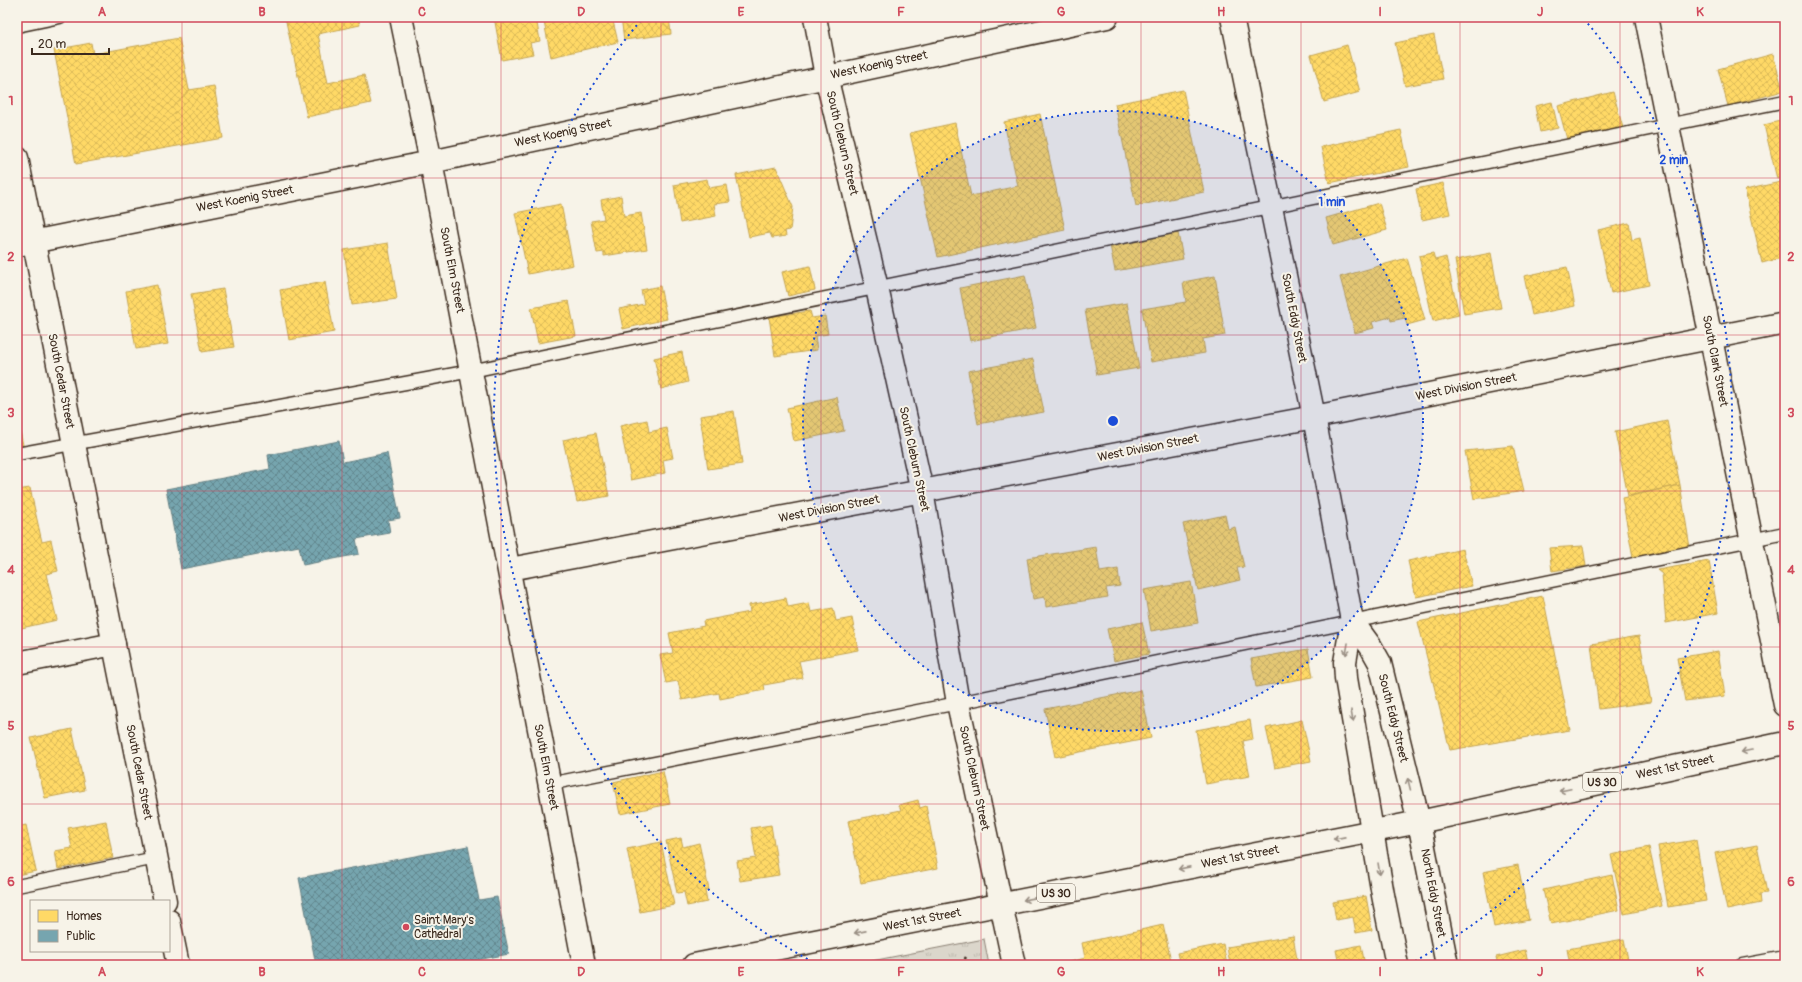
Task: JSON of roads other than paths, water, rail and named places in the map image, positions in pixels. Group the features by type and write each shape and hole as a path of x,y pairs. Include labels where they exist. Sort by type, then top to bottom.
{"main road":[{"name":"South Elm Street","path":"401,17 431,162 510,569 584,965"},
{"name":"South Cleburn Street","path":"815,17 826,76 877,288 922,491 958,702 1014,965"},
{"name":"West Koenig Street","path":"25,244 431,162 826,76 1107,17"},
{"name":"South Eddy Street","path":"1232,17 1314,417 1352,621 1345,662 1346,678 1373,831"},
{"name":"South Clark Street","path":"1646,17 1785,705"},
{"name":"South Cedar Street","path":"17,158 25,244 74,443 165,900"},
{"name":"West Division Street","path":"510,569 1314,417 1785,323"},
{"name":"South Eddy Street","path":"1352,621 1371,647 1380,663 1419,822"},
{"path":"17,663 114,644"},
{"name":"West 1st Street","path":"694,965 1419,822 1785,743"},
{"name":"North Eddy Street","path":"1419,822 1447,965"},
{"path":"1373,831 1383,895 1397,965"},
{"path":"170,926 178,965"}],"lane":[{"path":"17,26 60,17"},
{"path":"17,454 471,371 1785,101"},
{"path":"549,784 1785,533"},
{"path":"17,886 156,858"},
{"path":"1742,965 1785,957"}],"place":[{"name":"Saint Mary's Cathedral","path":"406,927"}]}
